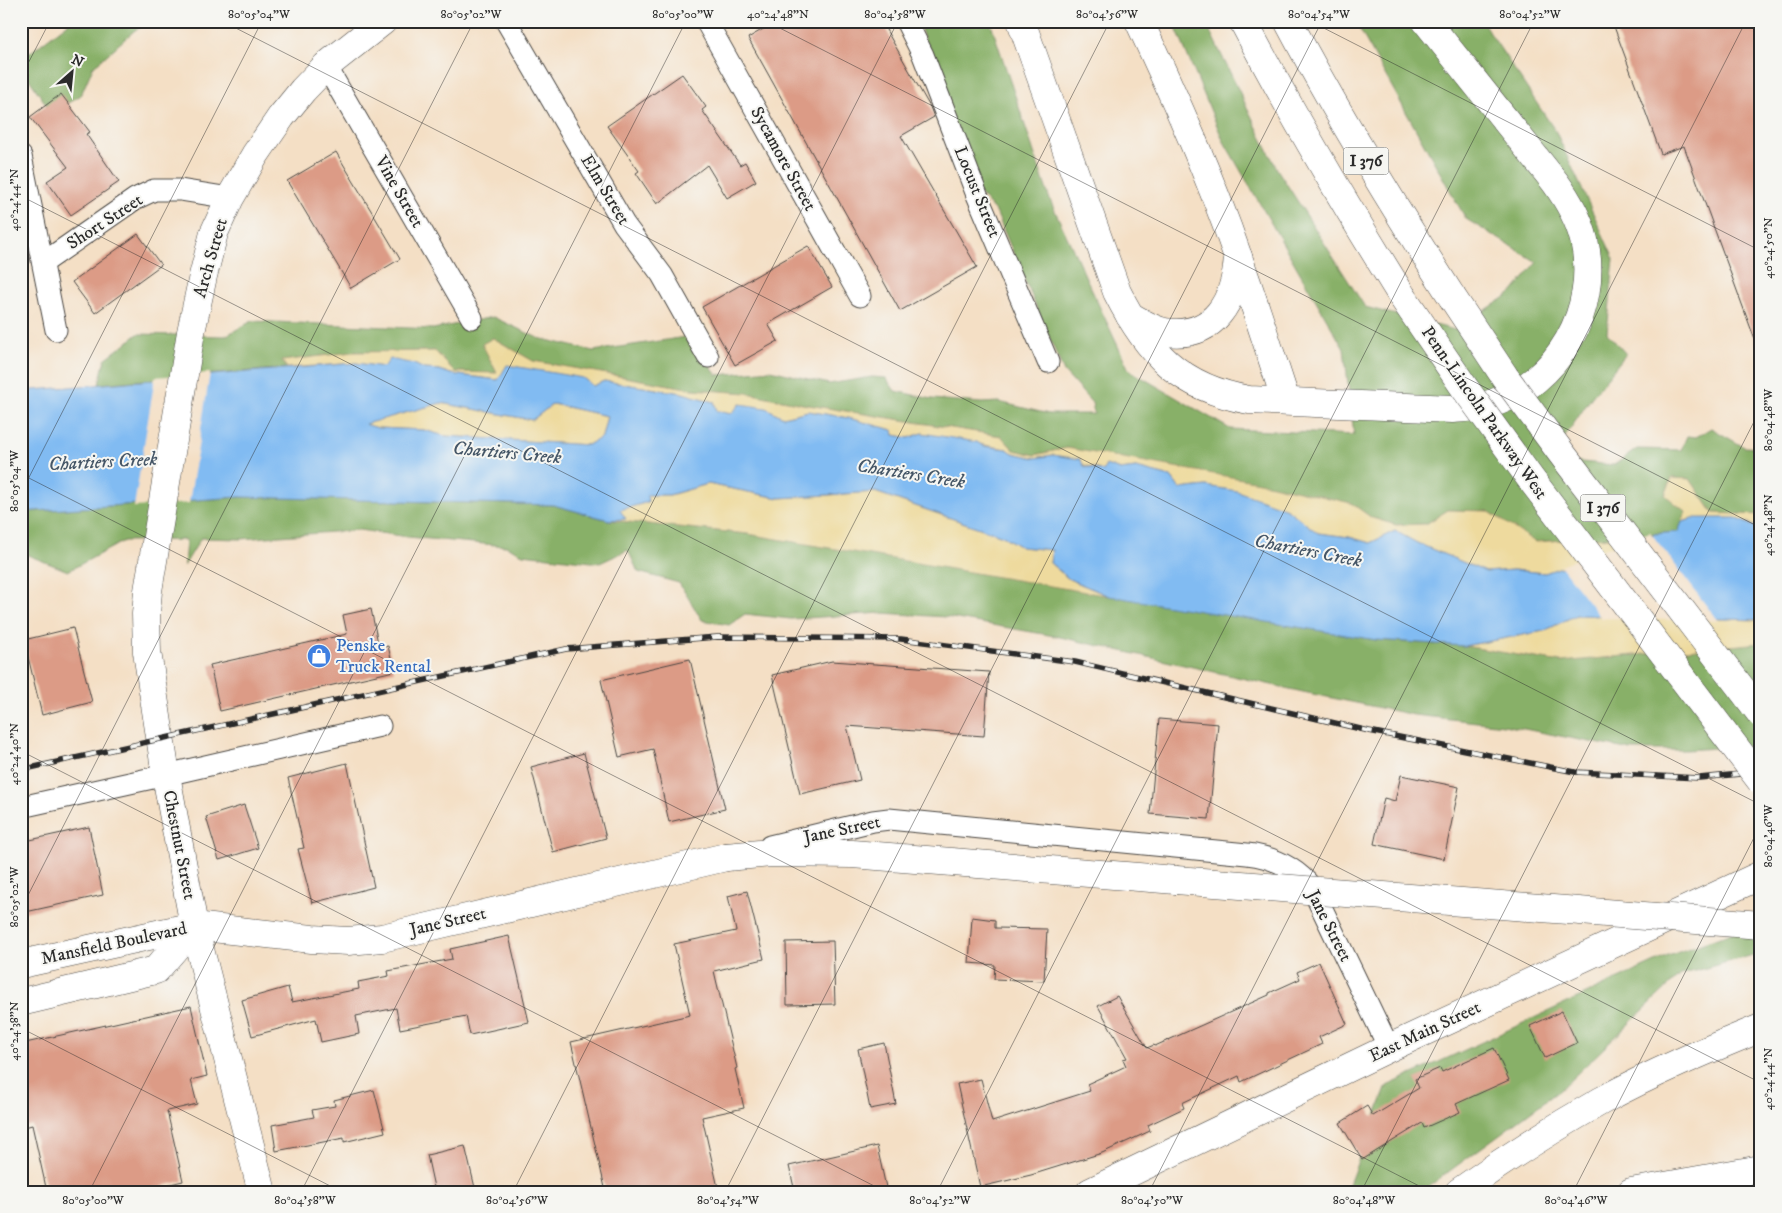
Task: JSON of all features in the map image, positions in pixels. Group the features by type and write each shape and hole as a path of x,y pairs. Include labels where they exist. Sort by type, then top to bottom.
{"main road":[{"name":"Arch Street","path":"155,551 191,332 202,276 214,233 230,198 254,155 281,117 326,66 383,21"},
{"path":"1021,21 1117,292 1129,315 1157,354 1191,381 1209,390 1249,400 1452,409 1472,408 1490,404 1509,396 1527,386 1549,366 1570,338 1584,301 1587,261 1578,219 1568,200 1426,21"},
{"path":"1139,21 1210,183 1238,256 1286,401"},
{"name":"Penn-Lincoln Parkway West","path":"1242,21 1340,197 1402,296 1464,387 1530,478 1761,781"},
{"name":"I 376","path":"1288,21 1375,176 1505,377 1761,714"},
{"path":"1129,315 1147,326 1164,332 1181,333 1200,328 1213,320 1225,306 1237,275 1238,256"},
{"name":"Chestnut Street","path":"155,551 146,614 147,652 166,776 194,926 262,1192"},
{"path":"726,857 771,853 852,854 1761,925"},
{"name":"Jane Street","path":"194,926 312,939 348,941 382,938 726,857"},
{"name":"East Main Street","path":"1090,1192 1389,1048 1761,875"},
{"name":"Mansfield Boulevard","path":"21,964 194,926"},
{"name":"Mansfield Boulevard","path":"21,1002 156,970 194,926"},
{"path":"1459,1192 1504,1160 1602,1101 1666,1068 1761,1028"},
{"path":"1631,1192 1761,1169"}],"street":[{"name":"Elm Street","path":"506,21 624,224 662,275 708,357"},
{"name":"Sycamore Street","path":"706,21 860,296"},
{"name":"Locust Street","path":"906,21 923,55 977,195 1048,362"},
{"name":"Vine Street","path":"326,66 472,318"},
{"path":"21,156 56,330"},
{"name":"Short Street","path":"43,263 134,199 154,190 180,190 230,198"},
{"path":"21,807 166,776 380,726"},
{"name":"Jane Street","path":"726,857 873,821 889,820 1247,854 1275,860 1303,877 1312,888 1389,1048"}],"green space":[{"path":"71,21 154,21 135,30 93,67 81,95 52,113 29,79 23,58"},
{"path":"918,21 990,21 1050,200 1129,370 1230,429 1354,435 1344,349 1223,140 1173,21 1205,21 1277,169 1365,307 1455,330 1512,293 1537,262 1466,219 1355,21 1482,21 1556,132 1614,259 1607,333 1626,354 1591,398 1550,459 1614,465 1637,449 1681,450 1687,436 1696,437 1711,428 1744,447 1761,448 1761,515 1713,513 1690,479 1672,478 1665,495 1687,512 1678,532 1534,542 1488,511 1448,510 1426,524 1396,525 1372,518 1351,503 1067,448 1035,455 1014,450 1001,436 802,404 747,393 692,389 533,361 493,338 483,344 497,373 455,372 435,351 352,352 283,361 287,368 99,384 105,359 138,334 225,336 252,321 433,329 493,317 538,338 593,351 686,337 717,375 771,370 829,384 872,377 886,378 895,391 932,399 982,403 999,402 1049,414 1094,414 1092,403 1064,372 996,212 950,161 954,124"},
{"path":"240,497 553,505 609,520 748,534 1376,640 1464,646 1561,662 1761,643 1761,745 1686,750 1631,750 1504,725 1414,715 1060,637 946,617 882,613 791,619 745,614 729,625 702,620 679,583 638,572 628,550 600,563 523,554 506,546 408,537 359,530 241,539 201,538 184,566 186,540 124,541 68,571 21,554 21,512"},
{"path":"1761,922 1761,953 1680,975 1560,1090 1421,1192 1346,1192 1387,1086 1668,956"},
{"path":"1761,1175 1761,1192 1706,1192"}],"sand":[{"path":"493,338 533,361 692,389 747,393 802,404 1001,436 1014,450 1035,455 1067,448 1259,482 1351,503 1372,518 1396,525 1426,524 1448,510 1488,511 1535,542 1653,534 1545,573 1513,570 1486,572 1417,543 1395,531 1370,543 1349,537 1318,533 1287,509 1206,486 1180,489 1171,477 1136,468 1120,470 1106,465 1103,471 1053,455 1035,458 1013,453 1006,449 922,433 909,438 894,435 892,430 848,418 808,411 783,417 766,408 731,414 717,411 714,402 682,393 604,381 593,386 499,380 424,369 414,364 384,367 356,363 287,368 282,361 352,352 435,351 455,372 497,373 482,344"},
{"path":"441,403 532,420 553,404 607,416 602,437 588,445 445,436 424,430 378,428 363,424"},
{"path":"1672,478 1690,479 1713,513 1761,515 1761,530 1749,523 1689,520 1682,522 1686,512 1665,495"},
{"path":"708,484 779,498 875,492 1003,536 1021,547 1052,550 1050,563 1069,579 1109,596 748,534 609,520 625,519 619,510 648,502 647,495 670,495"},
{"path":"1576,615 1761,620 1761,643 1561,662 1464,646 1544,631"}],"water":[{"name":"Chartiers Creek","path":"390,359 414,364 424,369 498,380 507,365 583,378 593,386 604,381 682,393 714,402 717,411 731,414 740,404 766,408 783,417 808,411 848,418 893,430 894,435 909,438 922,433 977,442 983,446 1007,449 1013,453 1035,458 1053,455 1080,459 1084,466 1103,471 1106,465 1120,470 1136,468 1171,477 1180,489 1206,486 1237,491 1287,509 1318,533 1349,537 1370,543 1395,531 1417,543 1486,572 1513,570 1545,573 1653,534 1678,532 1682,522 1692,518 1736,518 1761,530 1761,620 1576,615 1544,631 1464,646 1376,640 1109,596 1069,579 1050,563 1052,550 1021,547 1003,536 875,492 779,498 708,484 669,495 647,495 648,502 620,510 626,519 609,520 553,505 240,497 21,512 21,391 356,363 384,367","holes":["441,403 532,420 553,404 607,416 602,437 588,445 445,436 424,430 378,428 365,424"]}],"pier":[{"path":"210,373 189,503 134,507 155,377"},
{"path":"1650,532 1718,621 1601,618 1560,565"}],"building":[{"path":"777,21 881,21 934,117 901,136 977,267 900,311 748,38"},
{"path":"1612,21 1761,21 1761,348 1758,348 1684,146 1661,154"},
{"path":"682,74 706,107 702,110 740,165 745,162 756,181 727,198 707,165 657,204 636,173 639,171 607,126"},
{"path":"61,94 90,132 86,134 119,182 71,215 47,181 68,167 30,117"},
{"path":"336,152 400,259 351,288 287,181"},
{"path":"138,234 161,265 95,313 72,282"},
{"path":"808,246 832,287 768,324 778,341 735,365 702,307"},
{"name":"Penske Truck Rental","path":"371,609 379,648 388,646 394,671 220,711 210,665 347,634 343,615"},
{"path":"73,628 92,702 42,715 24,640"},
{"path":"690,659 725,809 669,822 653,749 619,757 601,680"},
{"path":"832,661 989,672 984,736 847,726 860,780 800,794 772,675"},
{"path":"1159,719 1218,724 1209,819 1150,814"},
{"path":"584,753 606,838 553,852 531,767"},
{"path":"347,763 374,887 312,903 298,849 304,848 288,778"},
{"path":"1401,775 1459,787 1444,859 1374,844 1384,798 1395,801"},
{"path":"244,805 258,848 219,860 206,817"},
{"path":"89,827 103,895 21,913 21,842"},
{"path":"747,891 764,959 714,971 737,1068 735,1069 744,1108 702,1117 719,1192 606,1192 571,1042 690,1015 674,944 736,931 728,896"},
{"path":"972,917 995,920 995,928 1047,929 1044,981 994,979 995,965 969,963"},
{"path":"509,936 529,1022 470,1035 466,1016 400,1029 396,1008 356,1016 359,1034 321,1042 316,1019 252,1036 242,1000 288,987 292,1002 359,989 358,982 389,976 388,971 452,959 450,949"},
{"path":"833,941 835,1004 787,1005 786,942"},
{"path":"1319,962 1347,1024 1319,1037 1322,1044 1241,1082 1239,1076 1182,1103 1184,1108 1148,1125 1150,1131 1102,1153 1031,1175 980,1187 957,1084 981,1079 992,1122 1090,1091 1087,1084 1126,1066 1123,1059 1127,1058 1098,1006 1117,996 1147,1048 1269,995 1269,993 1300,979 1297,972"},
{"path":"191,1006 207,1076 191,1080 197,1104 167,1111 183,1181 137,1192 47,1192 32,1125 21,1128 21,1044"},
{"path":"1562,1011 1577,1043 1545,1058 1530,1026"},
{"path":"884,1043 896,1104 870,1109 858,1049"},
{"path":"1494,1048 1509,1080 1456,1104 1460,1112 1424,1128 1422,1123 1362,1160 1340,1123 1367,1106 1373,1116 1419,1088 1415,1079 1440,1068 1442,1072"},
{"path":"374,1090 385,1132 344,1142 344,1138 276,1151 272,1125 314,1117 312,1110 335,1106 334,1100"},
{"path":"465,1146 476,1192 435,1192 427,1155"},
{"path":"877,1146 887,1192 795,1192 789,1166"}],"railway":[{"path":"21,770 566,649 717,637 901,639 1075,662 1369,731 1575,772 1699,778 1761,772"}],"place":[{"name":"Penske Truck Rental","path":"319,656"}]}
